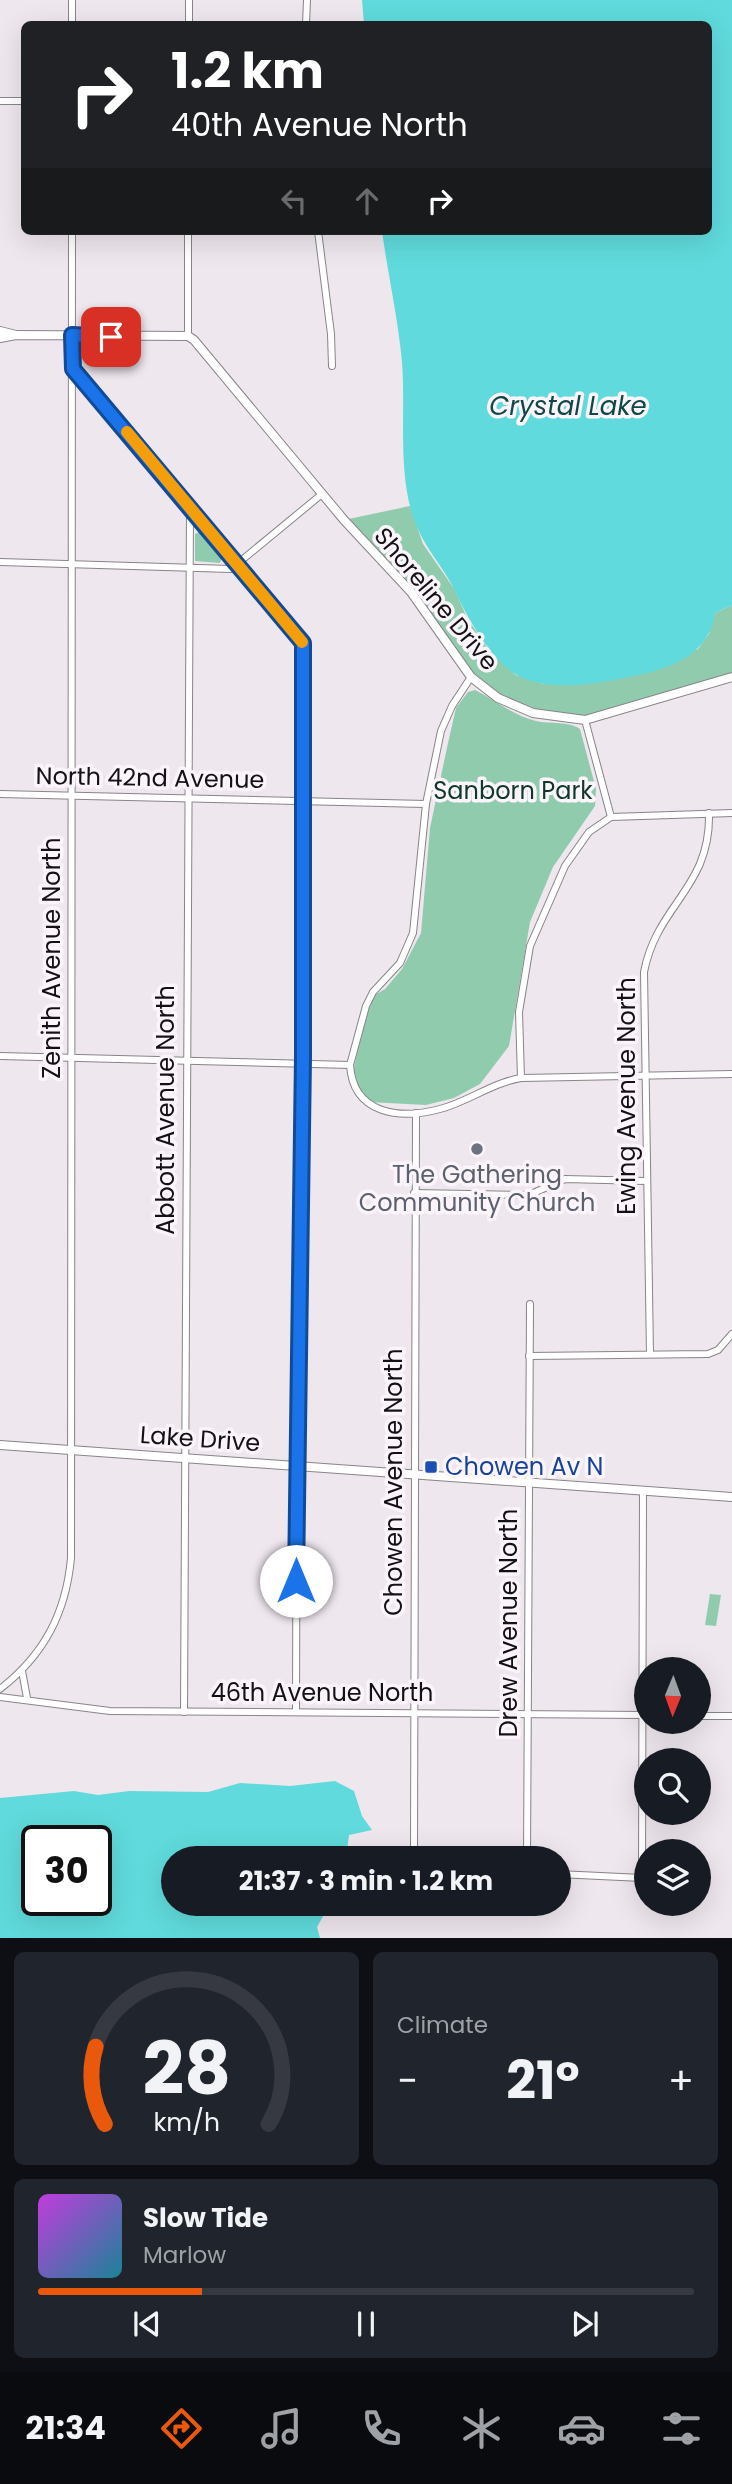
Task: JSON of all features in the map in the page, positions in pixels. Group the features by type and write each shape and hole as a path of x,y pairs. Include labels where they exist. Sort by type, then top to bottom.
{"street":[{"path":"72,0 72,21"},
{"path":"189,0 189,21"},
{"path":"306,21 307,0"},
{"path":"0,101 21,101"},
{"name":"Zenith Avenue North","path":"0,1689 22,1671 46,1642 64,1602 71,1558 72,235"},
{"path":"0,338 16,335 188,336 188,235"},
{"path":"319,235 331,334 331,366"},
{"path":"0,331 16,335"},
{"name":"Shoreline Drive","path":"188,336 322,494 411,592 471,677 515,708 554,718 585,720 732,677"},
{"path":"73,369 303,643 303,1063 296,1465 296,1712"},
{"path":"0,562 231,569 322,494"},
{"name":"Abbott Avenue North","path":"184,1712 183,1457 190,508"},
{"path":"471,677 443,722 426,804 413,933 400,963 373,992 366,1006 350,1065 354,1088 371,1106 387,1112 416,1113 441,1109 503,1081 520,1078 732,1074"},
{"path":"585,720 611,817"},
{"name":"North 42nd Avenue","path":"0,794 426,804"},
{"name":"Ewing Avenue North","path":"649,1354 643,993 648,952 666,915 701,867 710,830 709,813"},
{"path":"520,1078 519,1013 530,946 565,866 589,832 611,817 732,813"},
{"path":"0,1056 350,1065"},
{"name":"Chowen Avenue North","path":"414,1846 416,1113"},
{"path":"414,1194 529,1195 565,1179 646,1181"},
{"name":"Drew Avenue North","path":"527,1846 530,1304"},
{"path":"529,1356 708,1354 718,1350 732,1334"},
{"name":"Lake Drive","path":"0,1445 732,1497"},
{"path":"643,1490 644,1657"},
{"path":"22,1671 27,1698"},
{"name":"46th Avenue North","path":"0,1697 27,1698 88,1710 634,1715"},
{"path":"711,1716 732,1716"},
{"path":"571,1875 642,1878 644,1734"}],"green space":[{"path":"410,506 423,544 455,590 467,618 489,650 516,675 544,684 573,684 633,676 698,649 709,634 715,613 732,605 732,677 585,720 515,708 471,677 411,592 344,520"},
{"path":"201,531 222,556 220,563 195,561 195,534"},
{"name":"Sanborn Park","path":"475,690 527,718 580,729 596,789 595,806 553,867 530,922 509,1046 480,1084 454,1098 426,1105 368,1102 354,1082 353,1072 365,1017 375,995 385,989 402,969 421,933 430,828 448,743 456,708 468,692"},
{"path":"710,1594 721,1595 716,1626 705,1625"}],"water":[{"name":"Crystal Lake","path":"362,0 732,0 732,605 715,613 705,640 686,658 674,664 647,673 606,681 576,685 546,684 532,681 509,670 482,639 423,540 409,501 404,462 402,362 383,235 712,235 712,21 364,21"},
{"path":"335,1781 354,1791 362,1816 372,1830 349,1835 348,1846 161,1846 161,1916 323,1916 317,1927 320,1938 0,1938 0,1798 74,1791 98,1795 129,1791 208,1792 240,1783 290,1786"}],"slow traffic":[{"path":"127,432 302,642"}],"place":[{"name":"The Gathering Community Church","path":"477,1149"},
{"name":"Chowen Av N","path":"431,1467"}],"route":[{"path":"111,337 72,335 73,369 303,643 303,1056 296,1581"}]}
